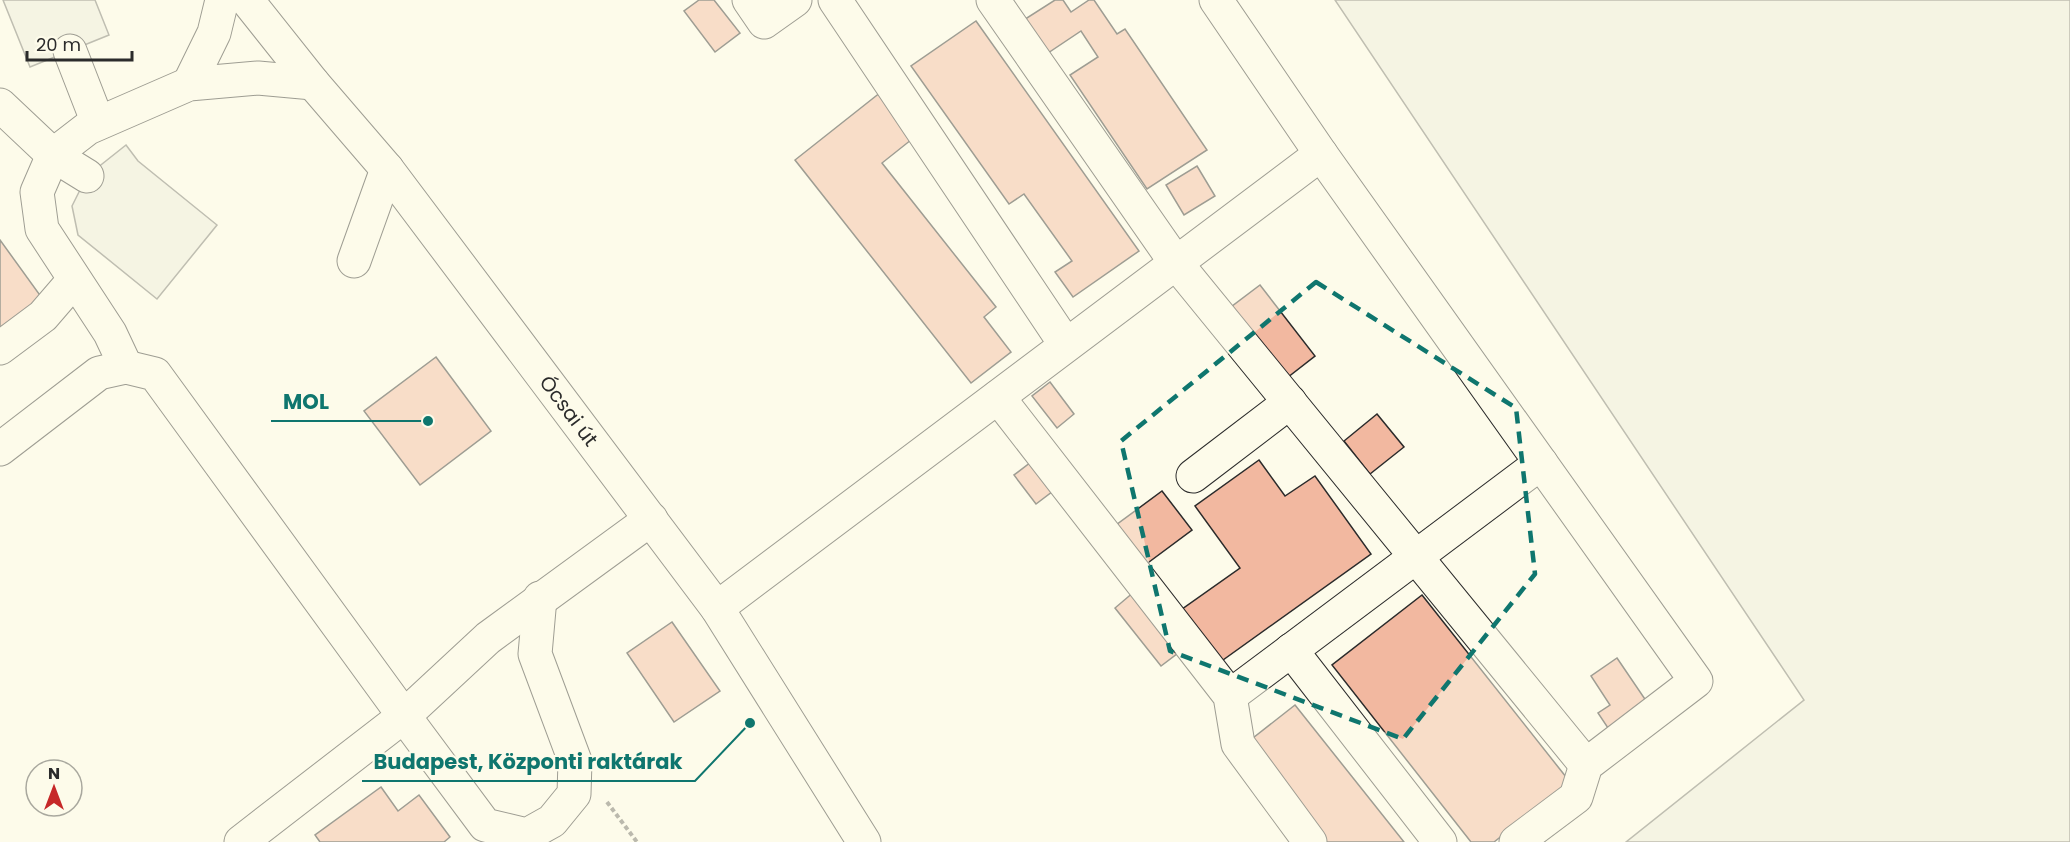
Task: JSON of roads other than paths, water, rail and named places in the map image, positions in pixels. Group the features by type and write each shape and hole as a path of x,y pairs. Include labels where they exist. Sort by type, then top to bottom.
{"street":[{"path":"189,84 214,33 222,0"},
{"name":"Ócsai út","path":"247,0 387,170 717,608 864,842"},
{"path":"749,0 764,22 795,0"},
{"path":"835,0 1066,345"},
{"path":"993,0 1176,262 1586,765"},
{"path":"1216,0 1321,154 1696,681 1586,765 1576,797 1516,842"},
{"path":"70,51 98,123"},
{"path":"126,367 110,333 42,229 37,192 53,156 88,128 189,84 258,78 314,83"},
{"path":"0,105 53,156 87,176"},
{"path":"717,608 1321,154"},
{"path":"354,261 387,170"},
{"path":"0,348 43,315 74,280"},
{"path":"0,449 99,373 126,367 155,374 485,825 527,835 552,821 574,794 575,761 535,654 540,598"},
{"path":"998,397 1230,696 1238,744 1310,842"},
{"path":"1192,476 1290,402"},
{"path":"1230,696 1541,463"},
{"path":"241,842 404,716 488,638 651,519"},
{"path":"1291,650 1440,842"}],"place":[{"name":"MOL","path":"428,421"},
{"name":"Budapest, Központi raktárak","path":"750,723"}]}
